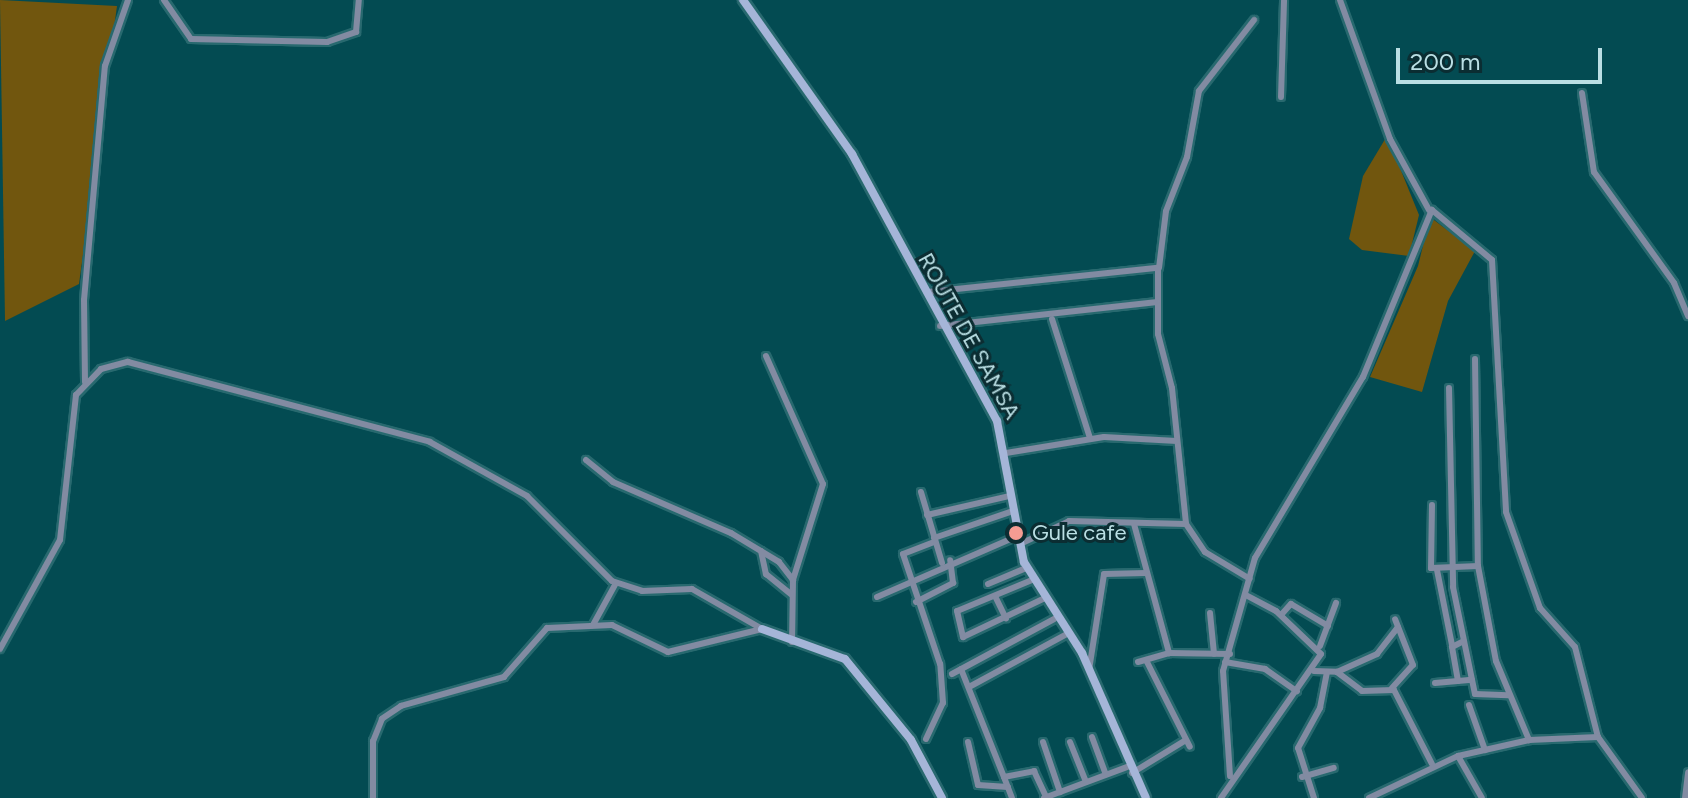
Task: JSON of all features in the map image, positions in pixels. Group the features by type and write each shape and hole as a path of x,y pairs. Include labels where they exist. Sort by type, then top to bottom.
{"street":[{"path":"0,649 60,539 71,410 85,382 105,66 128,0"},
{"path":"164,0 191,39 327,42 356,32 359,0"},
{"name":"ROUTE DE SAMSA","path":"743,0 852,154 928,292 940,326 997,421 1006,453 1010,512 1026,568 1054,619 1089,670 1129,770 1146,798"},
{"path":"1281,97 1284,0"},
{"path":"1340,0 1390,139 1429,210 1492,260 1506,512 1540,608 1575,647 1598,737 1642,798"},
{"path":"1250,579 1205,552 1186,524 1157,302 1166,211 1187,157 1199,91 1254,20"},
{"path":"1582,93 1594,172 1674,283 1688,316"},
{"path":"1221,798 1230,776 1225,662 1230,654 1255,558 1369,365 1408,279 1429,210"},
{"path":"928,292 1059,282 1146,265 1159,272"},
{"path":"940,326 1052,319 1157,302"},
{"path":"1052,319 1090,438"},
{"path":"766,356 823,484 793,580 792,642"},
{"path":"1475,359 1478,566 1508,695 1529,740"},
{"path":"85,382 113,364 136,363 430,442 527,496 616,583 696,590 762,629 792,642 822,647 845,659 911,740 942,798"},
{"path":"1449,388 1451,569 1464,641 1477,696 1508,695"},
{"path":"1006,453 1090,438 1177,441"},
{"path":"586,460 613,482 761,551 793,580"},
{"path":"916,602 953,583 935,540 921,492"},
{"path":"927,515 1009,496"},
{"path":"1432,505 1430,564 1437,570 1458,681"},
{"path":"926,739 943,695 938,655 916,602 904,551 1010,512"},
{"path":"877,597 946,562 1017,541 1069,521 1186,524"},
{"path":"1134,524 1169,653"},
{"path":"761,551 766,574 791,594"},
{"path":"1437,570 1478,566"},
{"path":"988,584 1026,568"},
{"path":"1089,670 1104,574 1146,573"},
{"path":"1032,580 957,611 963,637 1043,599"},
{"path":"593,625 616,583"},
{"path":"1246,595 1281,615 1320,646"},
{"path":"995,596 1006,619"},
{"path":"1230,776 1253,759 1297,691 1314,671 1336,603"},
{"path":"1281,615 1290,604 1328,626"},
{"path":"1210,613 1214,654"},
{"path":"952,674 1054,619"},
{"path":"1337,672 1362,691 1392,688 1413,668 1395,619"},
{"path":"373,798 374,734 386,715 504,677 547,628 617,627 668,652 762,629"},
{"path":"1314,671 1337,672 1377,654 1398,627"},
{"path":"969,687 1067,634"},
{"path":"1452,645 1464,641"},
{"path":"1004,777 1035,772 1045,798 1106,775 1129,770 1188,743 1142,661 1169,653 1230,654"},
{"path":"1225,662 1265,669 1297,691"},
{"path":"961,669 1012,798"},
{"path":"1314,798 1302,777 1300,743 1320,708 1327,673"},
{"path":"1435,683 1472,680"},
{"path":"1392,688 1432,764"},
{"path":"1469,705 1485,750"},
{"path":"1092,737 1106,775"},
{"path":"1369,798 1432,764 1458,756 1529,740 1598,737"},
{"path":"968,742 978,785 1008,787"},
{"path":"1043,742 1060,792"},
{"path":"1070,742 1086,782"},
{"path":"1458,756 1482,798"},
{"path":"1302,777 1334,768"},
{"path":"1685,798 1688,772"}],"shaded area":[{"path":"0,0 117,6 79,284 5,321"},
{"path":"1387,136 1419,215 1409,256 1362,250 1349,239 1363,176"},
{"path":"1430,217 1475,251 1448,301 1422,392 1370,377 1418,266"}],"place":[{"name":"Gule cafe","path":"1016,533"}]}
